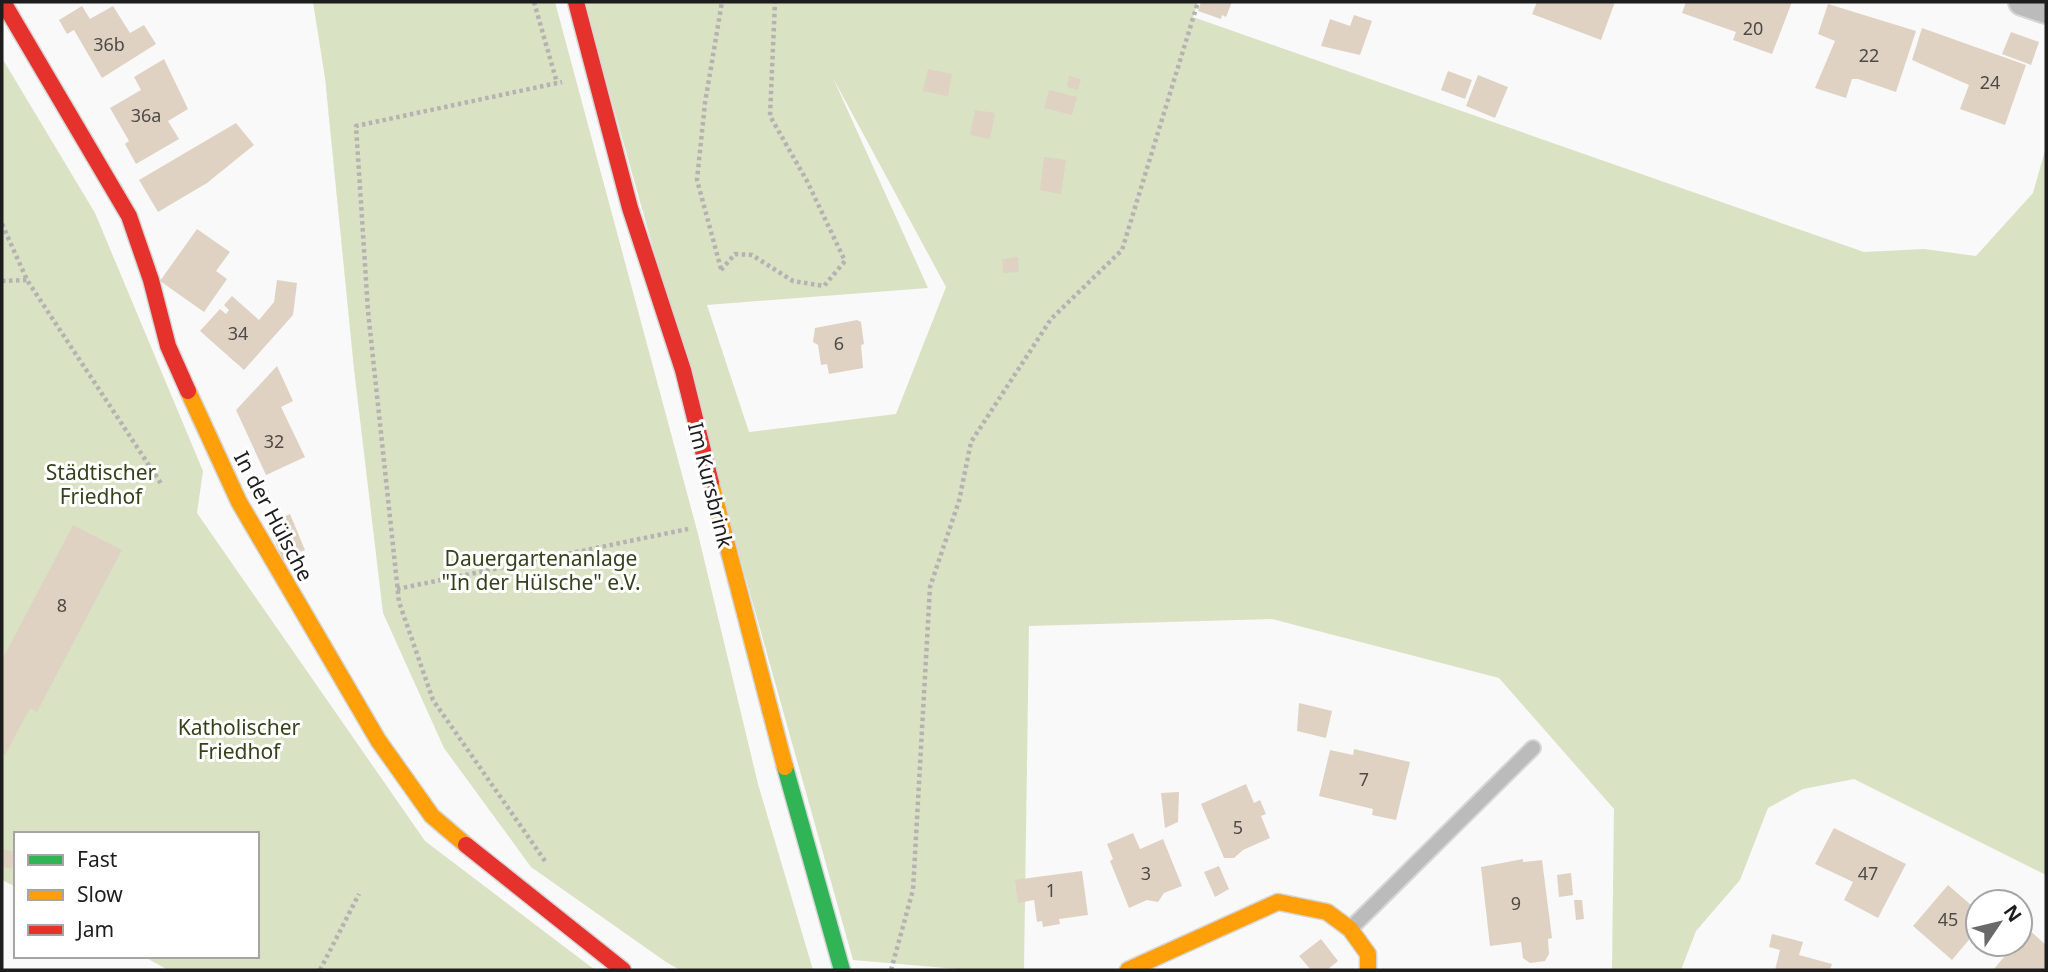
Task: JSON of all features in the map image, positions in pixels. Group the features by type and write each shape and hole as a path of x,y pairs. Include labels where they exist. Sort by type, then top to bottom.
{"street":[{"name":"In der Hülsche","path":"3,2 129,216 151,281 168,346 239,502 378,740 432,816 520,890 623,970"},
{"name":"Im Kursbrink","path":"576,2 630,208 683,370 719,523 792,799 842,970"},
{"path":"2022,2 2046,10"},
{"path":"1128,970 1278,902 1327,912 1350,929 1368,954 1368,970"}],"lane":[{"path":"1350,929 1533,748"}],"path":[{"path":"534,2 557,83"},
{"path":"722,2 705,103 697,180 721,270 735,254 752,255 793,281 824,286 845,261 807,181 770,116 775,2"},
{"path":"891,970 913,890 930,587 959,501 971,442 1051,319 1122,250 1198,2"},
{"path":"549,866 433,700 399,602 368,311 356,126 595,74"},
{"path":"2,223 27,280 162,485"},
{"path":"2,281 27,280"},
{"path":"397,589 719,523"},
{"path":"320,970 359,894"}],"green space":[{"name":"Dauergartenanlage \"In der Hülsche\" e.V.","path":"313,2 555,2 698,534 758,784 813,970 680,970 666,962 531,867 444,748 383,613 354,369 325,78"},
{"path":"584,2 1198,2 1193,17 1864,252 1924,249 1976,256 2033,193 2046,147 2046,875 1854,779 1803,789 1768,808 1740,880 1696,931 1681,970 1612,970 1614,809 1499,678 1272,619 1029,626 1024,970 969,970 853,960","holes":["833,78 946,287 896,414 749,432 707,305 928,288"]},
{"path":"2,58 95,213 203,471 197,513 425,841 595,970 168,970 147,958 259,958 259,832 14,832 14,886 2,880"}],"building":[{"path":"1201,2 1232,2 1226,17 1222,15 1221,19 1198,11"},
{"path":"1537,2 1615,2 1601,40 1532,14"},
{"path":"1686,2 1792,2 1772,54 1733,40 1736,32 1682,13"},
{"path":"1828,4 1916,31 1896,92 1858,79 1852,79 1846,98 1815,88 1835,41 1818,34"},
{"path":"82,6 90,19 113,6 130,33 144,25 156,44 102,78 74,30 67,34 59,20"},
{"path":"1354,15 1372,21 1360,55 1321,46 1330,19 1350,26"},
{"path":"1922,28 2026,65 2005,125 1960,109 1969,85 1912,60"},
{"path":"2011,32 2039,42 2031,65 2002,54"},
{"path":"164,59 188,109 168,121 179,139 136,164 125,144 129,141 110,108 141,90 134,77"},
{"path":"928,69 952,74 948,96 923,91"},
{"path":"1448,71 1472,80 1465,99 1441,90"},
{"path":"1478,75 1508,87 1495,118 1466,106"},
{"path":"1069,76 1081,79 1078,90 1067,87"},
{"path":"1049,90 1077,97 1072,115 1044,108"},
{"path":"975,110 995,113 990,139 970,135"},
{"path":"236,123 254,145 207,183 158,212 139,180"},
{"path":"1044,157 1066,160 1061,194 1040,190"},
{"path":"197,229 230,252 216,271 227,279 204,312 160,281"},
{"path":"1018,257 1019,272 1003,273 1002,259"},
{"path":"277,280 297,283 293,315 244,370 200,331 220,309 226,314 229,310 224,305 232,296 259,320 274,302"},
{"path":"857,320 861,322 864,344 861,345 863,368 829,374 827,364 821,365 818,345 813,342 815,328"},
{"path":"277,366 293,401 281,407 305,457 266,475 236,410"},
{"path":"290,514 305,550 283,560 267,524"},
{"path":"73,525 122,550 37,712 30,708 5,755 2,754 2,660"},
{"path":"1299,703 1332,711 1326,738 1297,731"},
{"path":"1354,749 1410,762 1396,820 1372,815 1373,809 1319,796 1330,750 1353,755"},
{"path":"1246,784 1254,803 1260,800 1266,814 1261,816 1270,838 1243,850 1234,858 1224,858 1201,804"},
{"path":"1179,792 1178,822 1165,828 1161,793"},
{"path":"1834,828 1906,864 1878,918 1844,900 1853,882 1815,864"},
{"path":"1133,833 1140,849 1163,839 1182,886 1164,893 1158,902 1147,900 1129,908 1110,861 1113,859 1107,844"},
{"path":"2,849 14,852 12,868 2,867"},
{"path":"1523,859 1523,862 1542,860 1552,938 1548,939 1549,954 1545,961 1530,963 1523,958 1521,942 1490,946 1481,867"},
{"path":"1219,866 1229,889 1215,897 1204,872"},
{"path":"1082,871 1088,915 1059,919 1060,924 1043,927 1042,921 1037,922 1034,900 1018,903 1015,880"},
{"path":"1571,873 1573,895 1559,897 1557,875"},
{"path":"1948,885 1964,899 1964,946 1952,960 1913,926"},
{"path":"1574,900 1582,900 1584,919 1576,920"},
{"path":"1772,934 1803,942 1799,955 1832,964 1830,970 1775,970 1780,950 1769,947"},
{"path":"2034,934 2046,945 2046,970 1993,970 2003,958 2034,958"},
{"path":"1321,939 1338,961 1327,970 1311,970 1299,956"}],"traffic: fast":[{"path":"785,767 842,970"}],"traffic: slow":[{"path":"188,391 239,502 378,740 432,816 466,845"},
{"path":"711,483 785,767"},
{"path":"1128,970 1278,902 1327,912 1350,929 1368,954 1368,970"}],"traffic: jam":[{"path":"3,2 129,216 151,280 168,346 188,391"},
{"path":"576,2 630,208 683,370 711,483"},
{"path":"466,845 623,970"}],"park label":[{"name":"Städtischer Friedhof","path":"101,484"},
{"name":"Katholischer Friedhof","path":"239,739"}]}
